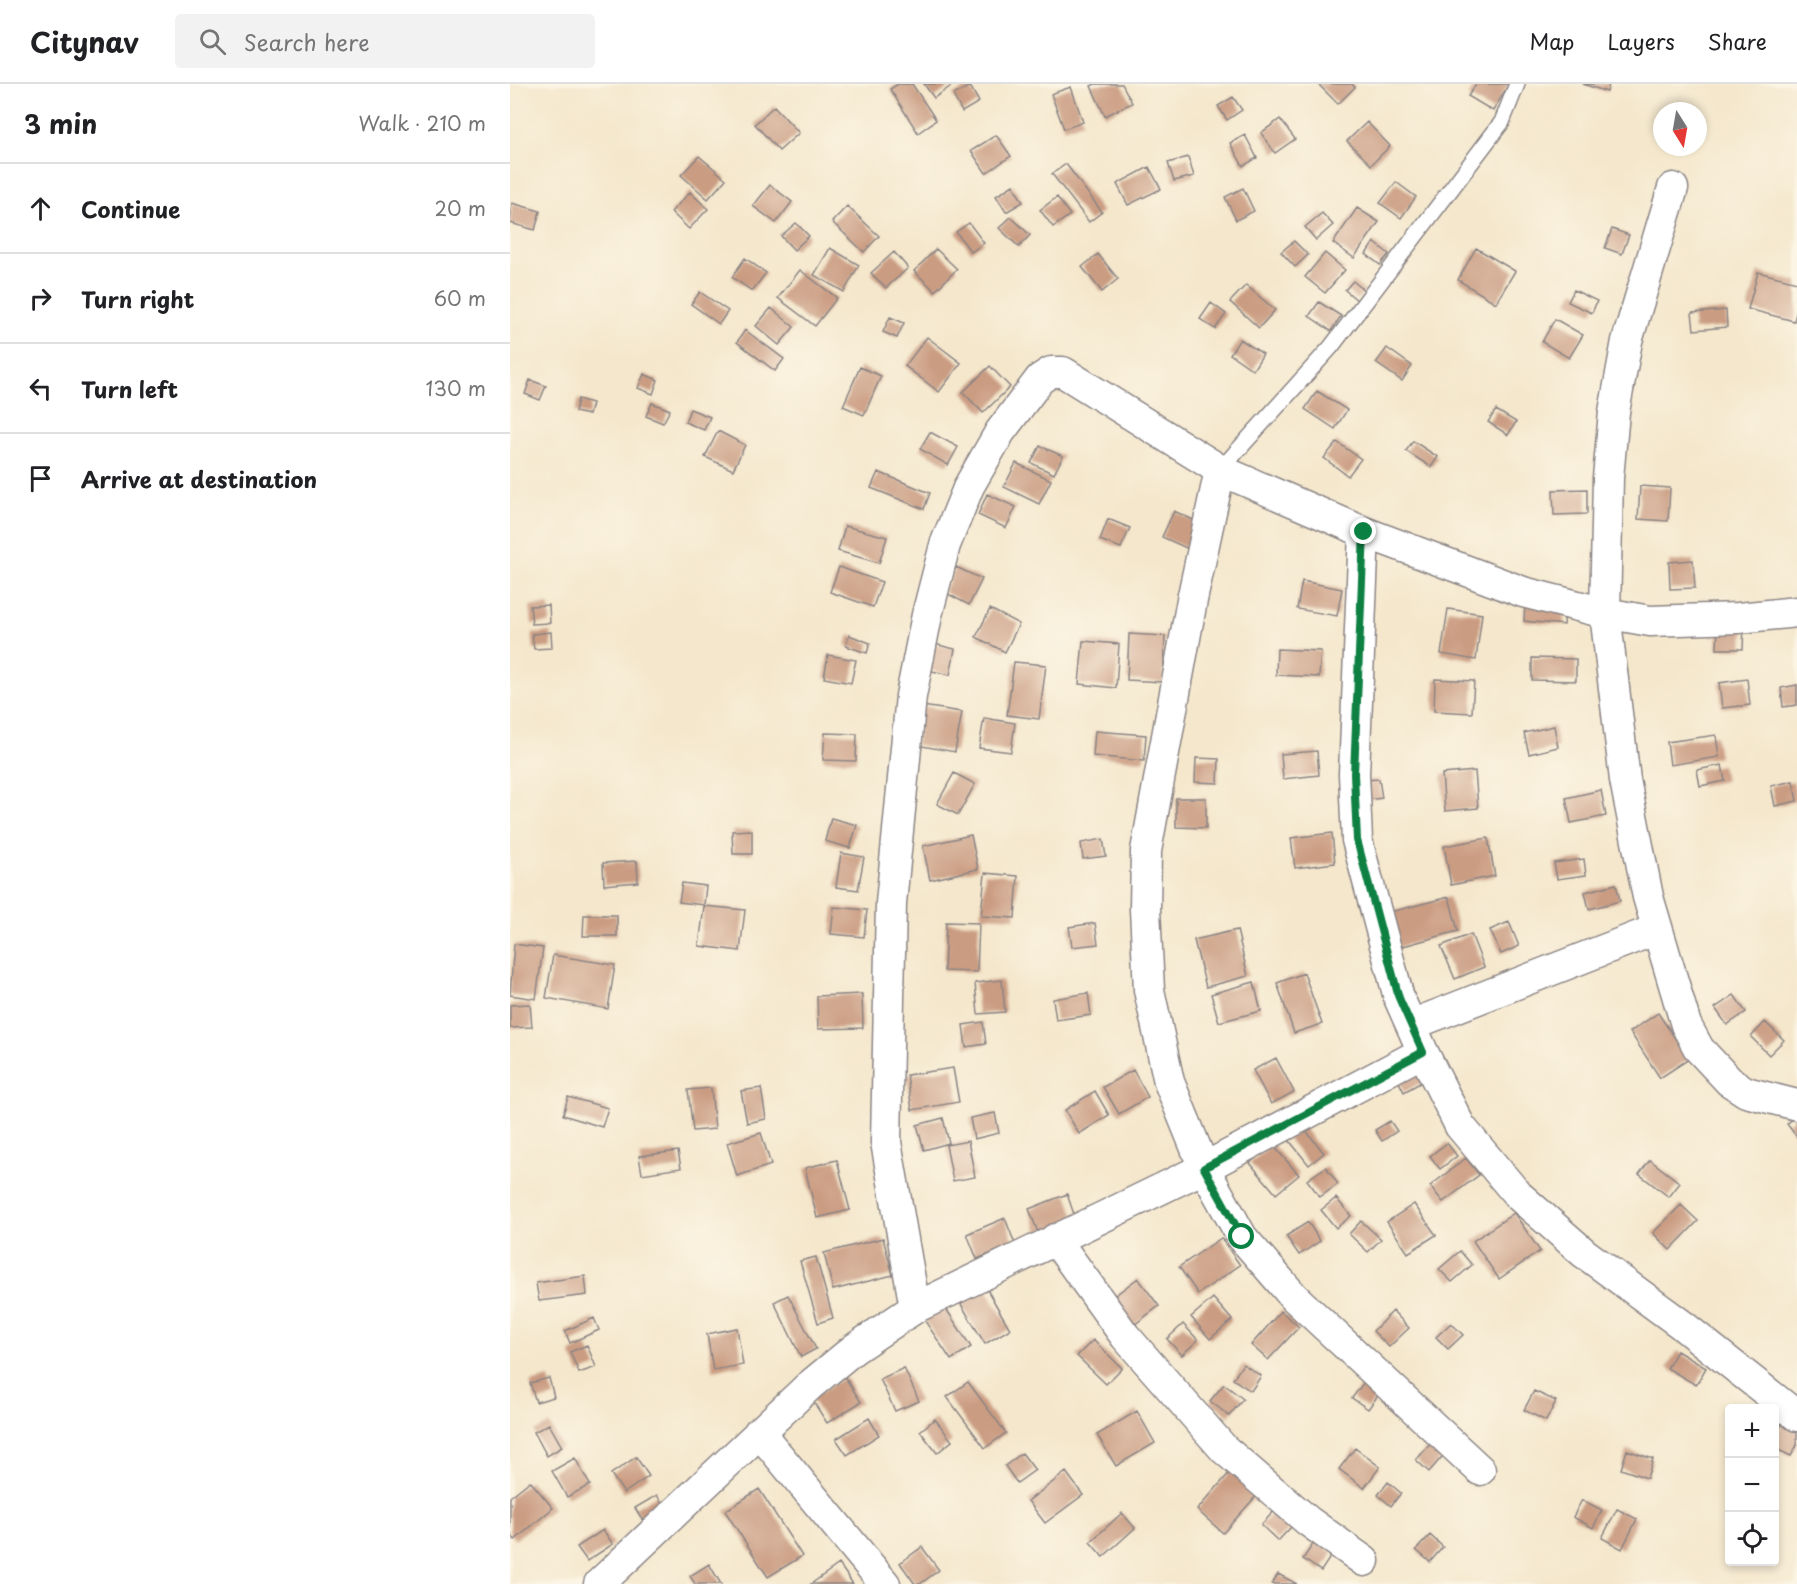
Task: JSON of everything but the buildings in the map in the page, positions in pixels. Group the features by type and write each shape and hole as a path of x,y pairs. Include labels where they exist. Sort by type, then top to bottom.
{"street":[{"path":"1673,188 1627,341 1614,412 1608,478 1605,613 1625,780 1636,845 1657,929 1677,999 1699,1049 1729,1081 1746,1092 1797,1105"},
{"path":"915,1308 886,1142 891,903 911,696 927,615 945,545 969,486 1000,432 1040,379 1051,372 1063,372 1220,470 1364,532 1523,592 1605,613 1650,621 1738,618 1797,612"},
{"path":"1220,470 1192,600 1146,851 1144,909 1149,990 1169,1082 1204,1168 1242,1237 1294,1297 1480,1470"},
{"path":"1364,532 1354,774 1357,840 1399,998 1423,1052 1461,1126 1518,1195 1584,1252 1682,1324 1797,1416"},
{"path":"1411,1025 1657,929"},
{"path":"599,1584 759,1432 854,1349 915,1308 1204,1168 1423,1052"},
{"path":"1055,1239 1125,1336 1224,1449 1308,1521 1364,1561"},
{"path":"759,1432 885,1584"}],"lane":[{"path":"1220,470 1331,347 1502,122 1517,84"}],"route":[{"path":"1242,1237 1204,1168 1423,1052 1399,998 1357,840 1354,774 1364,532"}]}
